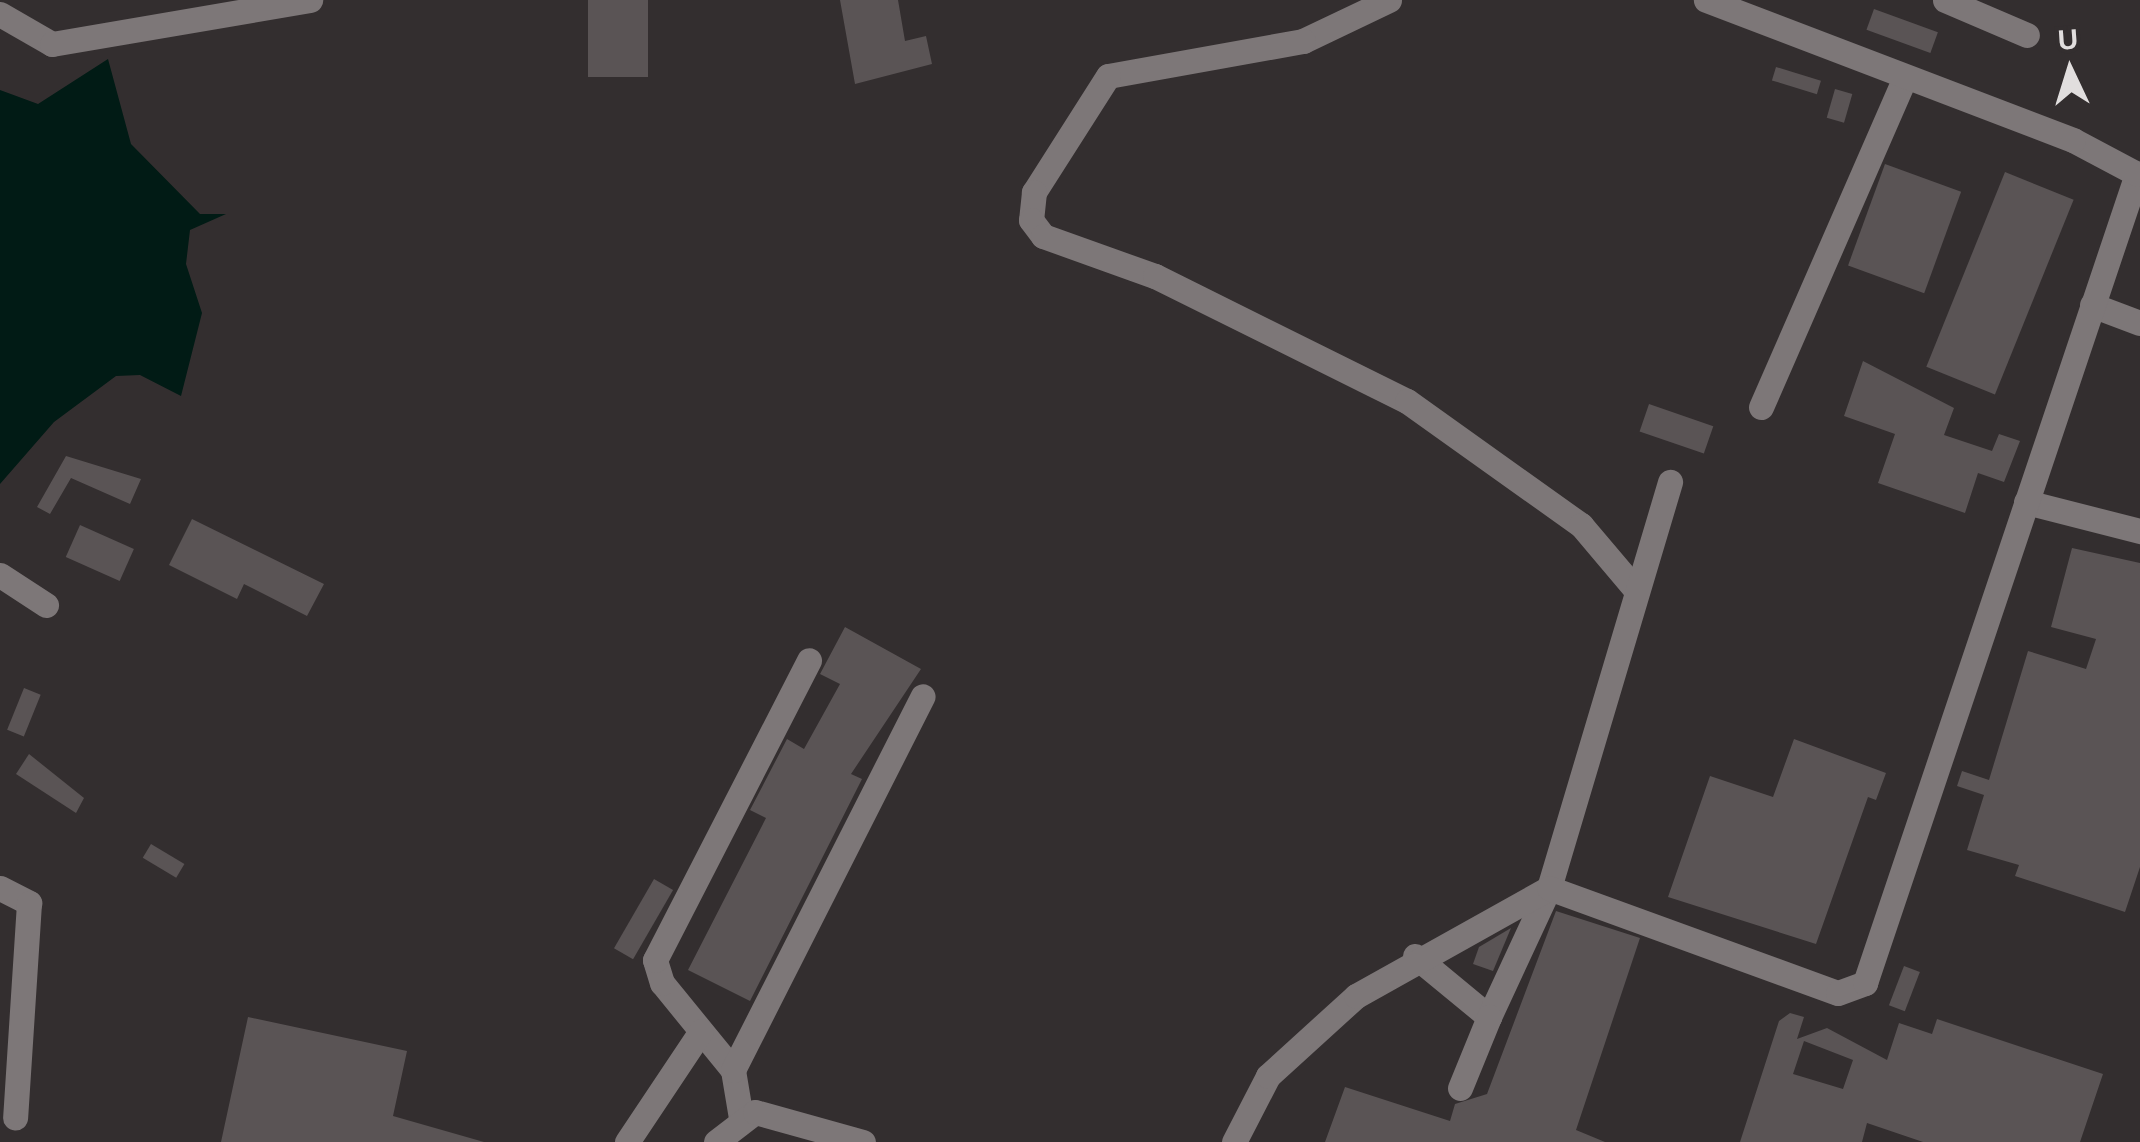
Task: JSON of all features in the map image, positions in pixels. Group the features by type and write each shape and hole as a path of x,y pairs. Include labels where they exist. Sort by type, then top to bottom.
{"street":[{"path":"0,14 52,44 310,0"},
{"path":"1389,0 1303,42 1108,76 1034,192 1030,220 1044,236 1156,276 1407,401 1581,525 1636,589"},
{"path":"1234,1142 1268,1076 1415,956 1548,888 1803,981 1838,992 1860,988 2139,174 2073,140 1904,80 1706,0"},
{"path":"1945,0 2027,35"},
{"path":"1761,407 1904,80"},
{"path":"2092,305 2140,324"},
{"path":"1460,1088 1548,888 1670,482"},
{"path":"2026,502 2140,531"},
{"path":"0,575 46,605"},
{"path":"740,1118 733,1070 662,984 658,945 809,660"},
{"path":"733,1070 923,696"},
{"path":"0,888 29,902 15,1118"},
{"path":"1415,956 1489,1017"},
{"path":"627,1142 701,1031"},
{"path":"716,1142 740,1118 783,1115 863,1142"}],"shaded area":[{"path":"108,59 131,144 200,214 226,214 190,230 186,264 202,313 181,396 140,375 116,376 54,422 0,484 0,90 38,104"}],"building":[{"path":"588,0 648,0 648,77 588,77"},
{"path":"840,0 898,0 905,41 926,36 932,64 855,84"},
{"path":"1874,9 1938,32 1930,53 1866,30"},
{"path":"1776,67 1821,81 1817,94 1772,80"},
{"path":"1835,89 1852,94 1844,123 1827,118"},
{"path":"1885,164 1961,192 1924,293 1848,265"},
{"path":"2005,172 2074,200 1995,394 1926,367"},
{"path":"1863,361 1954,408 1944,435 1992,451 1999,434 2020,441 2004,482 1978,473 1965,513 1878,483 1895,434 1844,416"},
{"path":"1649,404 1713,426 1704,454 1640,431"},
{"path":"66,456 141,479 130,504 71,478 50,514 37,507"},
{"path":"192,519 324,584 307,616 244,584 237,599 169,565"},
{"path":"80,525 134,549 120,581 66,557"},
{"path":"2072,548 2140,563 2140,867 2125,912 2015,876 2019,865 1967,850 1984,795 1957,786 1962,771 1989,780 2028,651 2086,669 2096,639 2051,627"},
{"path":"845,627 921,669 851,774 862,779 750,1001 688,970 766,818 750,810 787,739 804,749 840,684 820,674"},
{"path":"24,688 41,695 24,736 7,730"},
{"path":"1794,739 1886,773 1876,800 1868,797 1816,944 1668,897 1710,776 1773,797"},
{"path":"29,754 84,798 76,813 16,774"},
{"path":"151,844 184,864 176,878 143,858"},
{"path":"654,879 673,890 633,959 614,948"},
{"path":"1556,911 1640,938 1576,1130 1605,1142 1325,1142 1345,1087 1450,1121 1455,1104 1487,1094"},
{"path":"1511,928 1493,971 1473,964 1479,947"},
{"path":"1904,966 1920,972 1905,1011 1889,1005"},
{"path":"1790,1013 1804,1017 1797,1039 1827,1028 1887,1060 1899,1023 1932,1034 1937,1019 2103,1074 2080,1142 1923,1142 1867,1123 1862,1142 1740,1142 1779,1021","holes":["1804,1041 1853,1060 1843,1089 1793,1074"]},
{"path":"248,1017 407,1051 393,1116 484,1142 221,1142"}]}
